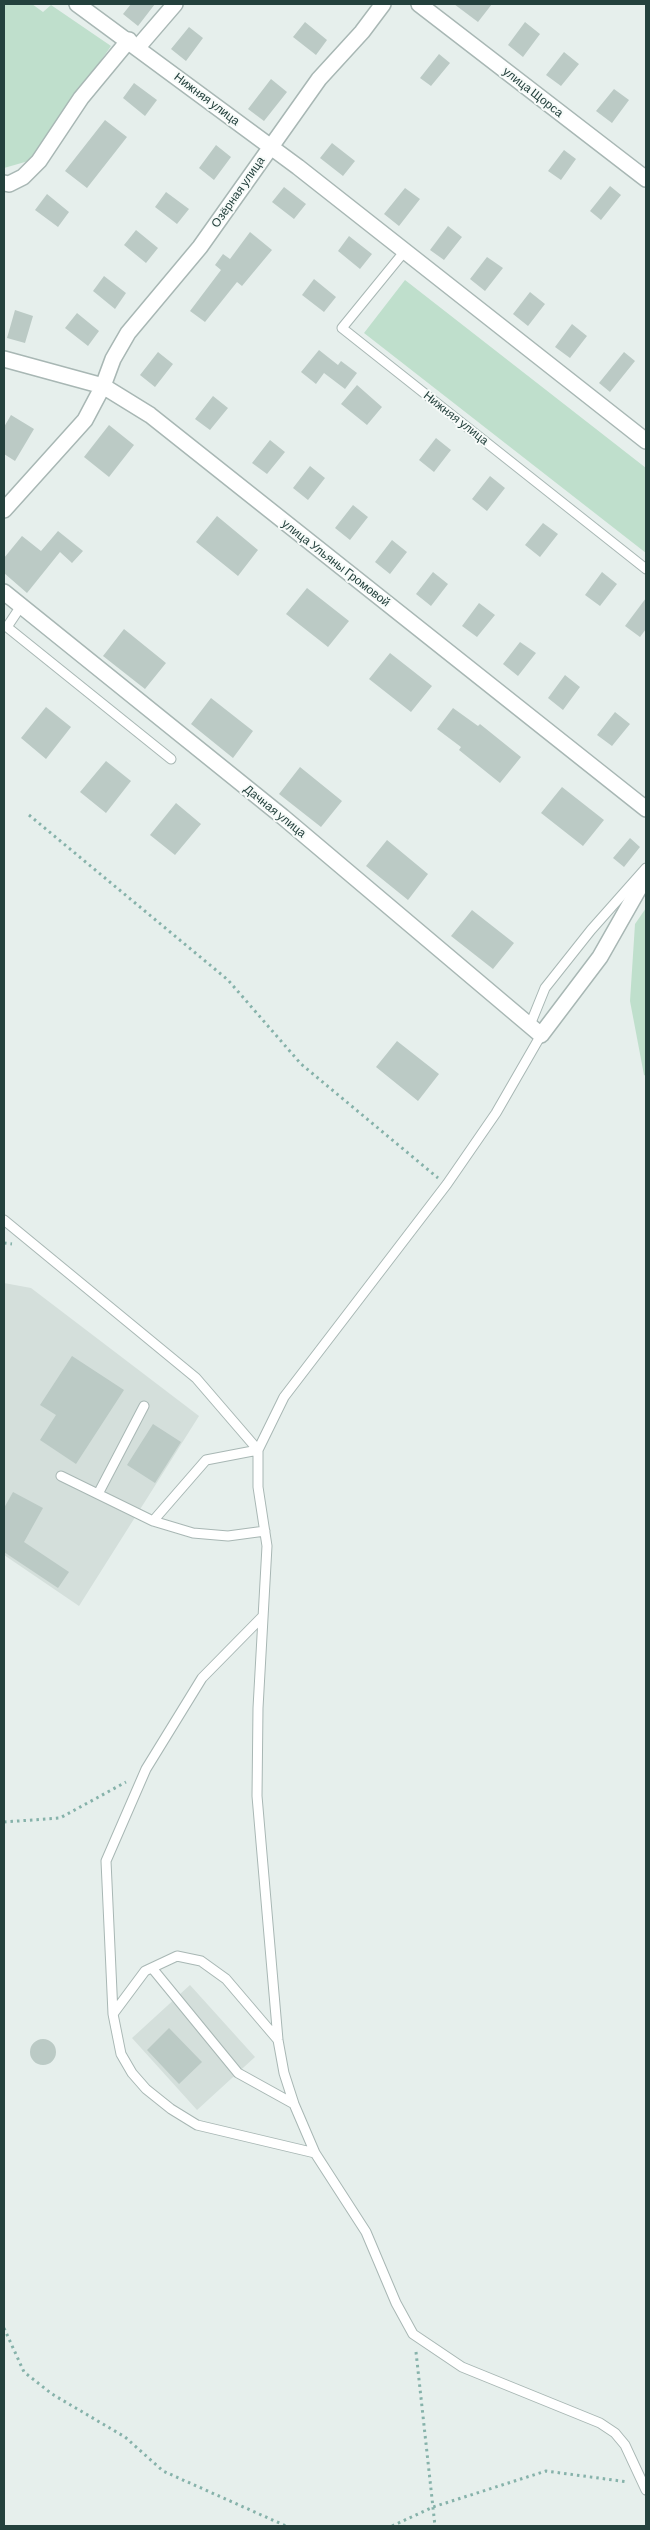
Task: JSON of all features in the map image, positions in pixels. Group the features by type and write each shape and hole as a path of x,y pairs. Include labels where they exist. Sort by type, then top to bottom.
{"street":[{"name":"Нижняя улица","path":"77,4 134,44 270,147 646,441"},
{"path":"4,184 23,177 38,161 81,98 175,4"},
{"name":"Озёрная улица","path":"4,510 86,420 103,386 113,359 128,333 200,247 319,79 362,32 383,4"},
{"name":"улица Щорса","path":"420,4 646,179"},
{"name":"улица Ульяны Громовой","path":"4,359 103,386 150,415 646,809"},
{"name":"Дачная улица","path":"4,592 283,817 536,1030"},
{"path":"536,1030 600,957 646,876"}],"lane":[{"name":"Нижняя улица","path":"404,252 342,328 646,569"},
{"path":"21,606 7,627 171,759"},
{"path":"645,2487 625,2445 615,2433 600,2423 462,2366 413,2334 396,2303 366,2232 315,2153 294,2104 284,2072 278,2040 257,1796 263,1616 267,1581 265,1532 258,1487 258,1450 284,1398 446,1184 496,1113 536,1030 545,988 591,930 646,868"},
{"path":"4,1220 196,1378 258,1450"},
{"path":"98,1494 144,1406"},
{"path":"153,1521 206,1460 258,1450"},
{"path":"61,1476 153,1521 193,1533 228,1536 265,1532"},
{"path":"263,1616 202,1678 146,1769 106,1861 113,2014 121,2054 132,2073 146,2089 171,2109 197,2124 315,2153"},
{"path":"113,2014 145,1971 178,1956 201,1962 226,1979 278,2040"},
{"path":"152,1968 238,2073 294,2104"}],"path":[{"path":"29,816 228,980 301,1064 446,1184"},
{"path":"4,1822 60,1818 146,1769"},
{"path":"4,2328 24,2372 52,2394 125,2438 163,2471 286,2526"},
{"path":"413,2334 435,2526"},
{"path":"392,2526 433,2507 546,2471 645,2487"}],"shaded area":[{"path":"4,1283 31,1288 199,1416 79,1606 4,1555"},
{"path":"190,1985 255,2057 197,2110 132,2038"}],"green space":[{"path":"4,4 32,4 43,12 51,5 111,46 32,160 4,168"},
{"path":"405,280 646,468 646,553 364,333"},
{"path":"646,908 646,1076 644,1075 630,1001 635,924"}],"building":[{"path":"131,4 155,4 138,26 123,14"},
{"path":"454,4 492,4 478,22"},
{"path":"305,22 327,40 316,55 293,37"},
{"path":"525,22 540,34 523,57 508,45"},
{"path":"189,27 203,38 186,61 171,49"},
{"path":"564,52 579,64 561,86 546,75"},
{"path":"439,54 450,63 431,86 420,78"},
{"path":"271,79 287,92 264,121 248,109"},
{"path":"134,83 157,100 145,116 123,98"},
{"path":"614,89 629,100 612,123 596,111"},
{"path":"105,120 127,137 87,188 65,171"},
{"path":"332,143 355,161 343,176 320,158"},
{"path":"216,145 231,157 214,180 199,168"},
{"path":"564,150 576,159 561,180 548,171"},
{"path":"610,186 621,195 601,220 590,211"},
{"path":"284,187 306,204 294,219 272,202"},
{"path":"405,188 420,199 399,226 384,214"},
{"path":"166,192 189,209 177,224 155,207"},
{"path":"47,194 69,212 58,227 35,210"},
{"path":"448,226 462,237 444,260 430,250"},
{"path":"136,230 158,248 146,263 124,245"},
{"path":"250,232 272,250 242,286 237,282 205,322 190,311 221,270 215,265 223,254 230,259"},
{"path":"349,236 372,254 360,269 338,251"},
{"path":"487,257 503,268 485,291 470,279"},
{"path":"104,276 126,293 115,309 93,291"},
{"path":"314,279 336,297 324,312 302,295"},
{"path":"530,292 545,304 528,326 513,314"},
{"path":"15,310 33,316 25,343 7,338"},
{"path":"77,313 99,331 88,346 65,328"},
{"path":"572,324 587,336 570,358 555,347"},
{"path":"319,350 338,365 341,361 357,373 345,389 324,373 316,384 301,372"},
{"path":"158,352 173,364 155,387 140,375"},
{"path":"624,352 635,361 610,392 599,383"},
{"path":"357,385 382,407 367,425 341,404"},
{"path":"213,396 228,408 210,430 195,419"},
{"path":"11,415 34,429 15,461 4,454 4,427"},
{"path":"109,425 134,445 109,477 84,457"},
{"path":"436,438 451,450 434,472 419,460"},
{"path":"270,440 285,452 267,474 252,463"},
{"path":"310,466 325,478 308,500 293,488"},
{"path":"490,476 505,488 487,511 472,499"},
{"path":"353,505 368,517 350,540 335,528"},
{"path":"217,516 258,550 238,576 196,542"},
{"path":"543,523 558,534 540,557 525,545"},
{"path":"58,531 83,551 72,563 60,552 27,593 4,573 4,558 22,536 41,551"},
{"path":"392,540 407,552 390,574 375,562"},
{"path":"433,572 448,584 431,606 416,594"},
{"path":"602,572 617,584 600,606 585,595"},
{"path":"307,588 349,621 328,647 286,614"},
{"path":"646,598 646,629 640,637 625,626"},
{"path":"479,603 495,615 477,637 462,626"},
{"path":"124,629 166,663 145,689 103,656"},
{"path":"520,642 536,653 518,676 503,664"},
{"path":"390,653 432,686 411,712 369,679"},
{"path":"565,675 580,687 563,710 548,698"},
{"path":"211,698 253,731 233,758 191,724"},
{"path":"46,707 71,727 46,759 21,738"},
{"path":"453,708 478,726 480,724 521,757 500,783 459,750 461,747 437,729"},
{"path":"615,712 630,724 612,746 597,735"},
{"path":"106,761 131,781 106,813 80,792"},
{"path":"300,767 342,801 321,827 279,794"},
{"path":"562,787 604,820 583,846 541,813"},
{"path":"176,803 201,824 175,855 150,835"},
{"path":"630,838 640,847 624,867 613,858"},
{"path":"387,840 428,874 408,900 366,866"},
{"path":"472,910 514,943 493,969 451,936"},
{"path":"397,1041 439,1074 418,1101 376,1067"},
{"path":"72,1356 124,1390 76,1464 40,1440 56,1415 40,1405"},
{"path":"153,1424 181,1442 155,1483 127,1465"},
{"path":"13,1492 43,1508 24,1542 69,1572 58,1588 4,1552 4,1508"},
{"path":"169,2028 202,2062 179,2084 147,2050"},
{"path":"43,2039 52,2043 56,2052 52,2061 43,2065 34,2061 30,2052 34,2043"}]}
